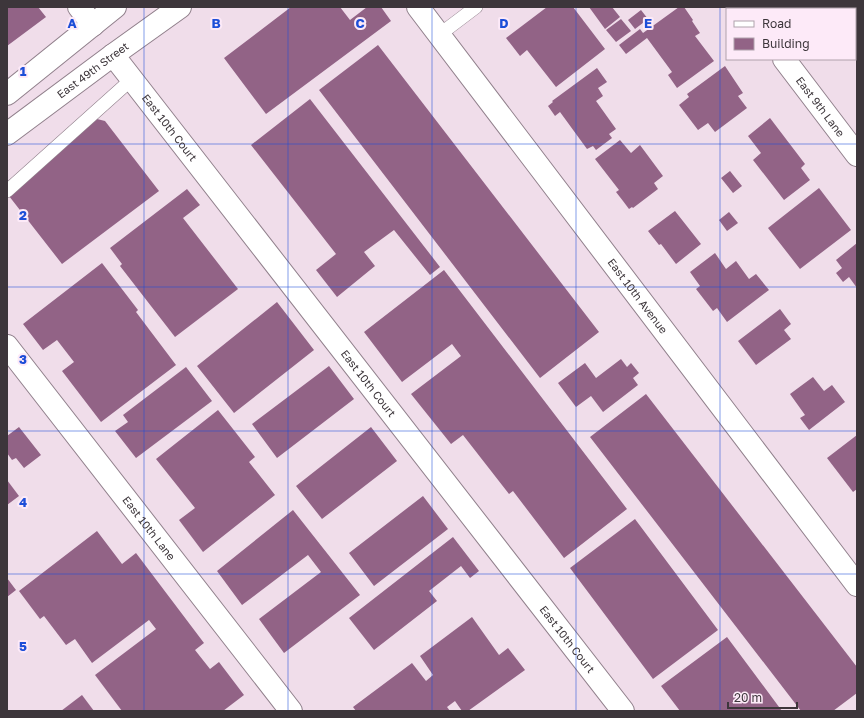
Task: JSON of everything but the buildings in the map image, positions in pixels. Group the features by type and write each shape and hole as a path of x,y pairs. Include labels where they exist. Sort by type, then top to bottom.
{"street":[{"path":"79,7 93,25"},
{"path":"7,94 115,7"},
{"name":"East 49th Street","path":"7,134 180,7"},
{"name":"East 10th Avenue","path":"418,7 857,585"},
{"name":"East 10th Court","path":"113,55 623,711"},
{"name":"East 9th Lane","path":"785,60 857,155"},
{"name":"East 10th Lane","path":"7,346 291,711"}],"lane":[{"path":"439,35 476,7"},
{"path":"7,191 132,79"}]}
